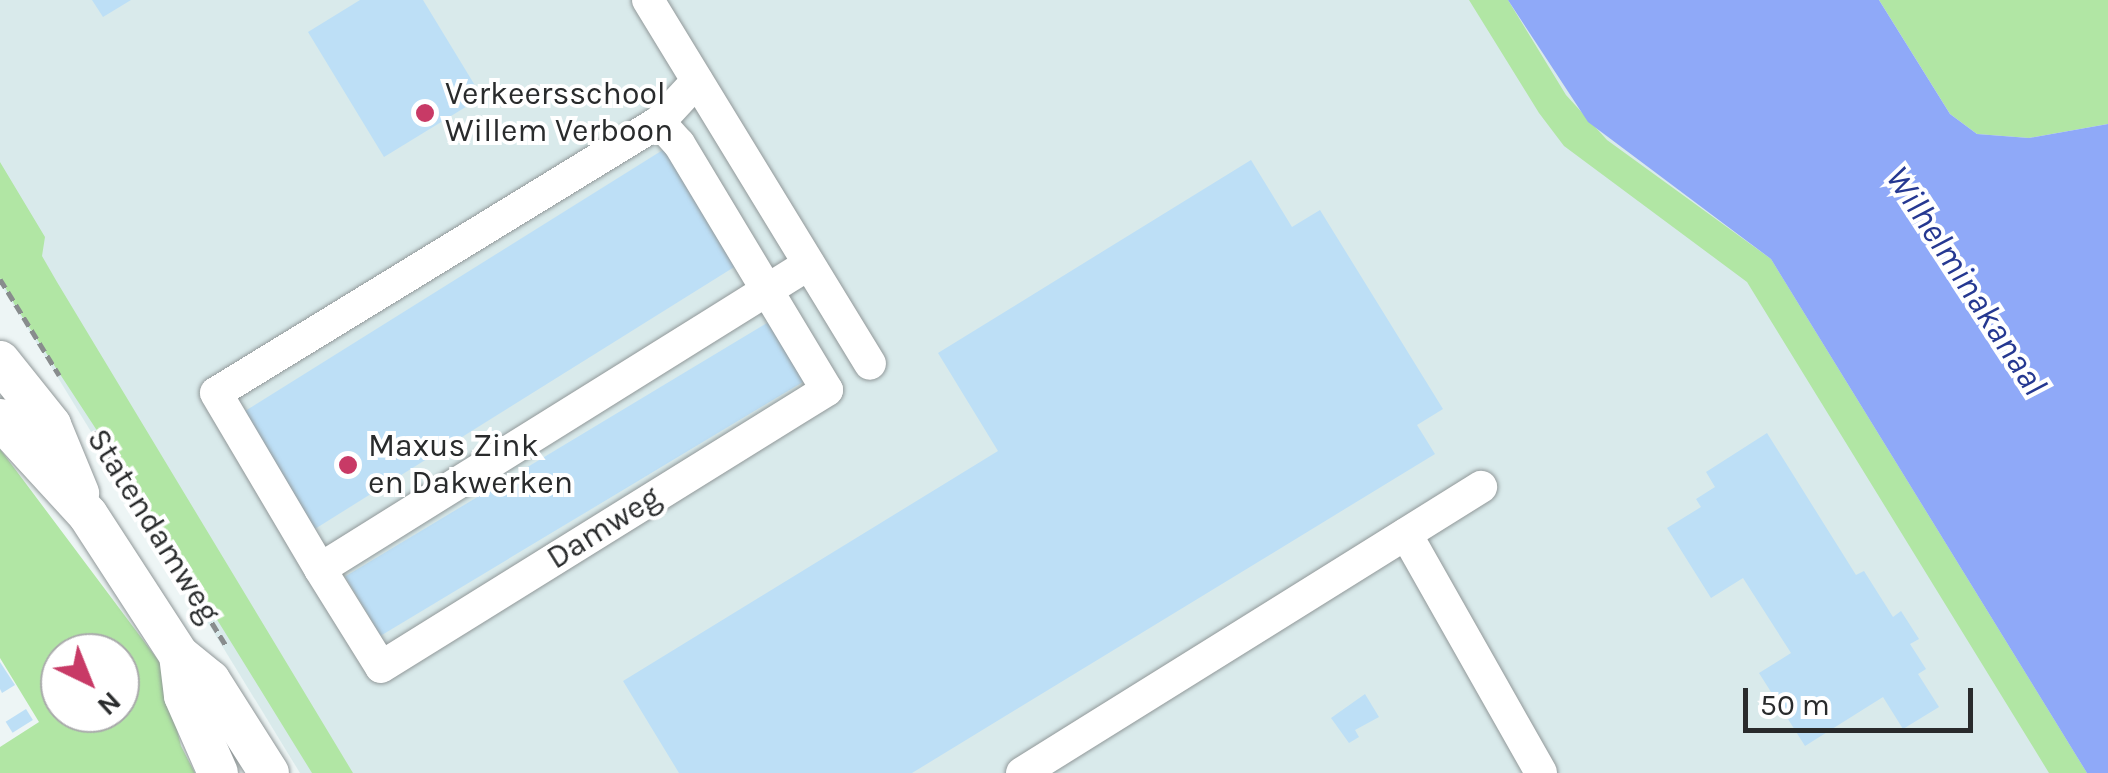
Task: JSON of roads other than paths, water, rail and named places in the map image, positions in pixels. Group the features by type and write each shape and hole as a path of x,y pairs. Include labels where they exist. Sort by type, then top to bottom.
{"main road":[{"name":"Statendamweg","path":"0,361 50,425 88,515 178,655 210,680 269,773"},
{"name":"Statendamweg","path":"0,420 88,515"},
{"name":"Statendamweg","path":"178,655 184,696 218,773"}],"street":[{"path":"648,0 870,364"},
{"name":"Damweg","path":"659,122 679,144 827,390 381,668 216,393 659,122 697,81"},
{"path":"320,569 808,264"},
{"path":"1022,773 1481,487"},
{"path":"1406,534 1541,773"}],"water":[{"name":"Wilhelminakanaal","path":"1508,0 1879,0 1950,114 1977,134 2029,138 2108,124 2108,773 2087,773 1771,259 1588,122"}],"place":[{"name":"Verkeersschool Willem Verboon","path":"425,113"},
{"name":"Maxus Zink en Dakwerken","path":"348,465"}]}
